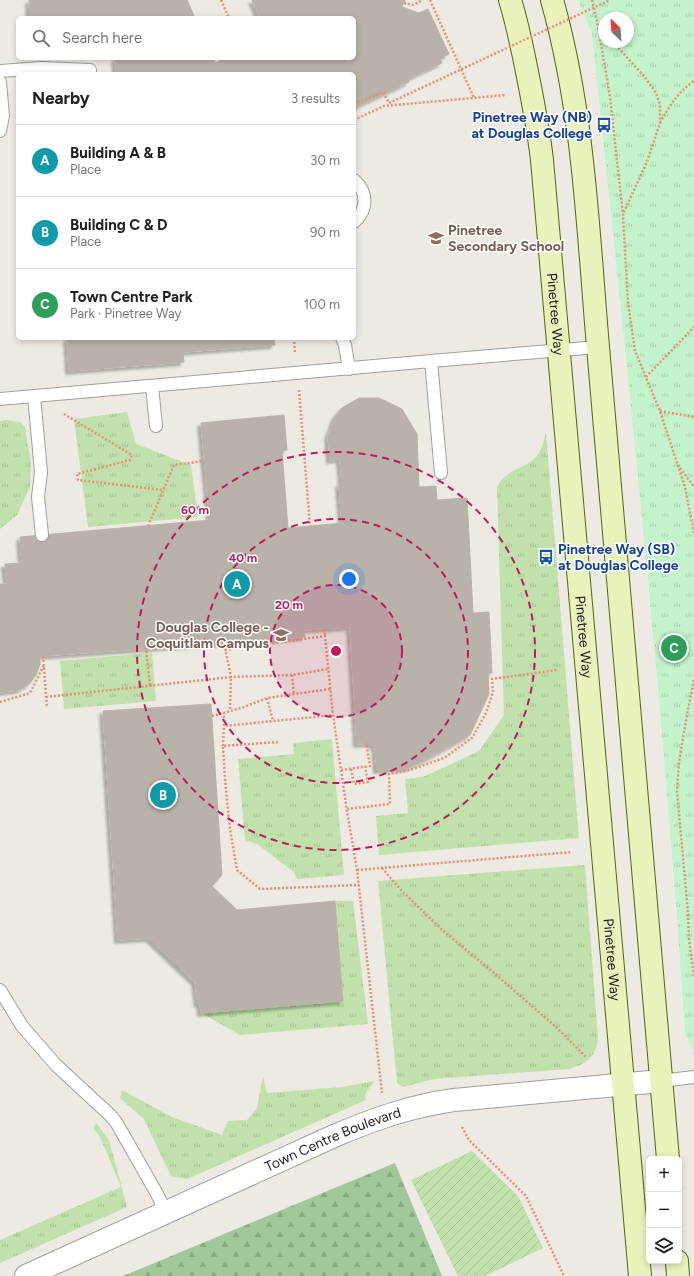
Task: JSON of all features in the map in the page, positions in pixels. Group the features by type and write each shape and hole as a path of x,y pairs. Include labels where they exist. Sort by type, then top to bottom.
{"main road":[{"name":"Pinetree Way","path":"510,0 520,38 538,127 640,1276"},
{"path":"552,0 558,21 569,75 579,142 591,255 668,1156"},
{"path":"677,1264 678,1276"}],"street":[{"name":"Town Centre Boulevard","path":"26,1276 340,1133 411,1108 454,1100 661,1081"}],"lane":[{"path":"0,71 41,68 90,70 90,72"},
{"path":"0,82 3,116 0,131"},
{"path":"356,182 363,192 365,200 364,208 356,219"},
{"path":"343,340 345,345 348,369"},
{"path":"0,399 598,347"},
{"path":"431,361 441,473"},
{"path":"152,386 156,426"},
{"path":"34,396 41,472 38,496 42,535"},
{"path":"0,990 22,1026 56,1065 110,1114 116,1122 166,1212"},
{"path":"661,1081 694,1077"}],"path":[{"path":"220,0 228,16"},
{"path":"404,3 413,5 423,0"},
{"path":"430,0 474,98"},
{"path":"592,0 598,26"},
{"path":"356,103 383,92 389,102 610,0"},
{"path":"602,48 610,97 623,215 629,311 635,351 660,411 685,487 694,533"},
{"path":"618,48 644,76 656,94 660,105 660,123"},
{"path":"623,215 647,162 660,123 671,102 685,87 694,81"},
{"path":"356,119 384,106 506,95"},
{"path":"646,377 694,328"},
{"path":"294,340 295,354"},
{"path":"298,390 310,526"},
{"path":"660,411 694,416"},
{"path":"64,414 132,455 130,460 77,474 78,480 163,490"},
{"path":"148,526 174,466 204,461"},
{"path":"678,466 694,487"},
{"path":"324,629 333,715 357,870 382,1093"},
{"path":"225,650 325,636"},
{"path":"150,685 146,649 224,643 231,677 230,711"},
{"path":"43,656 48,708"},
{"path":"0,702 30,692 44,665"},
{"path":"46,697 231,677 292,675 328,669"},
{"path":"347,809 390,804 389,774 410,770 444,758 472,738 486,713 493,692 492,679 557,670"},
{"path":"292,675 294,694"},
{"path":"694,680 679,762 677,791 689,940 694,976"},
{"path":"212,716 268,698 330,689"},
{"path":"268,698 273,721"},
{"path":"224,712 224,780 237,870 260,890 359,886"},
{"path":"224,726 333,715"},
{"path":"223,746 278,742"},
{"path":"341,770 370,766 366,743"},
{"path":"351,769 354,784 368,782 365,767"},
{"path":"357,870 572,852"},
{"path":"382,868 401,890 441,929 494,972 550,1022 587,1058"},
{"path":"689,940 694,937"},
{"path":"462,1127 469,1140 526,1196 564,1276"}],"green space":[{"path":"578,0 694,0 694,1050 691,1047 685,1031 666,781 631,407 592,33"},
{"path":"127,412 136,444 191,465 198,517 88,527 74,419"},
{"path":"7,420 20,422 25,427 31,463 30,487 17,515 0,529 0,421"},
{"path":"546,432 579,838 379,855 376,816 408,813 405,779 423,777 479,751 504,715 497,488 500,481 505,476 534,459 539,453"},
{"path":"152,653 156,701 64,709 60,661"},
{"path":"332,739 344,875 297,879 294,872 257,844 245,840 238,759 294,754 293,743"},
{"path":"585,865 598,1039 595,1051 589,1059 580,1065 569,1069 434,1079 403,1087 397,1083 378,881"},
{"path":"335,901 353,901 368,1024 240,1035 201,1013 343,1000"},
{"path":"263,1076 267,1093 342,1087 375,1081 365,1095 366,1100 187,1179 171,1176 144,1119 120,1098 122,1090 172,1117 222,1135 228,1121 247,1120 257,1108"},
{"path":"96,1123 109,1140 127,1207 0,1263 0,1240 121,1187 100,1137 93,1128"},
{"path":"472,1151 518,1196 543,1248 485,1276 458,1276 411,1180"},
{"path":"395,1163 442,1276 123,1276"}],"building":[{"path":"29,0 187,0 194,16 30,16"},
{"path":"252,0 405,0 402,7 419,13 428,9 449,54 440,58 442,63 408,79 409,82 356,107 356,72 116,72 115,60 214,60 215,63 222,60 356,60 356,16 259,16"},
{"path":"67,340 274,340 275,345 183,352 184,362 69,371"},
{"path":"359,398 379,398 402,409 417,434 419,487 436,486 437,500 467,498 473,613 489,612 492,673 488,673 489,694 470,735 409,768 377,770 375,745 371,745 371,743 357,744 350,627 304,630 305,637 40,656 40,664 36,675 29,684 19,690 0,692 0,584 7,584 5,564 22,563 20,537 210,520 201,423 284,415 287,450 282,451 288,528 342,523 339,484 342,484 340,459 330,460 328,436 336,415 342,408"},
{"path":"211,704 222,875 212,886 237,910 335,901 343,1001 201,1013 200,1004 198,1004 195,982 149,938 118,940 103,711"}],"place":[{"name":"Pinetree Way (NB) at Douglas College","path":"604,125"},
{"name":"Pinetree Secondary School","path":"436,238"},
{"name":"Pinetree Way (SB) at Douglas College","path":"546,557"},
{"name":"Building A & B","path":"237,584"},
{"name":"Douglas College - Coquitlam Campus","path":"281,635"},
{"name":"Town Centre Park","path":"674,648"},
{"name":"Building C & D","path":"163,795"}]}
